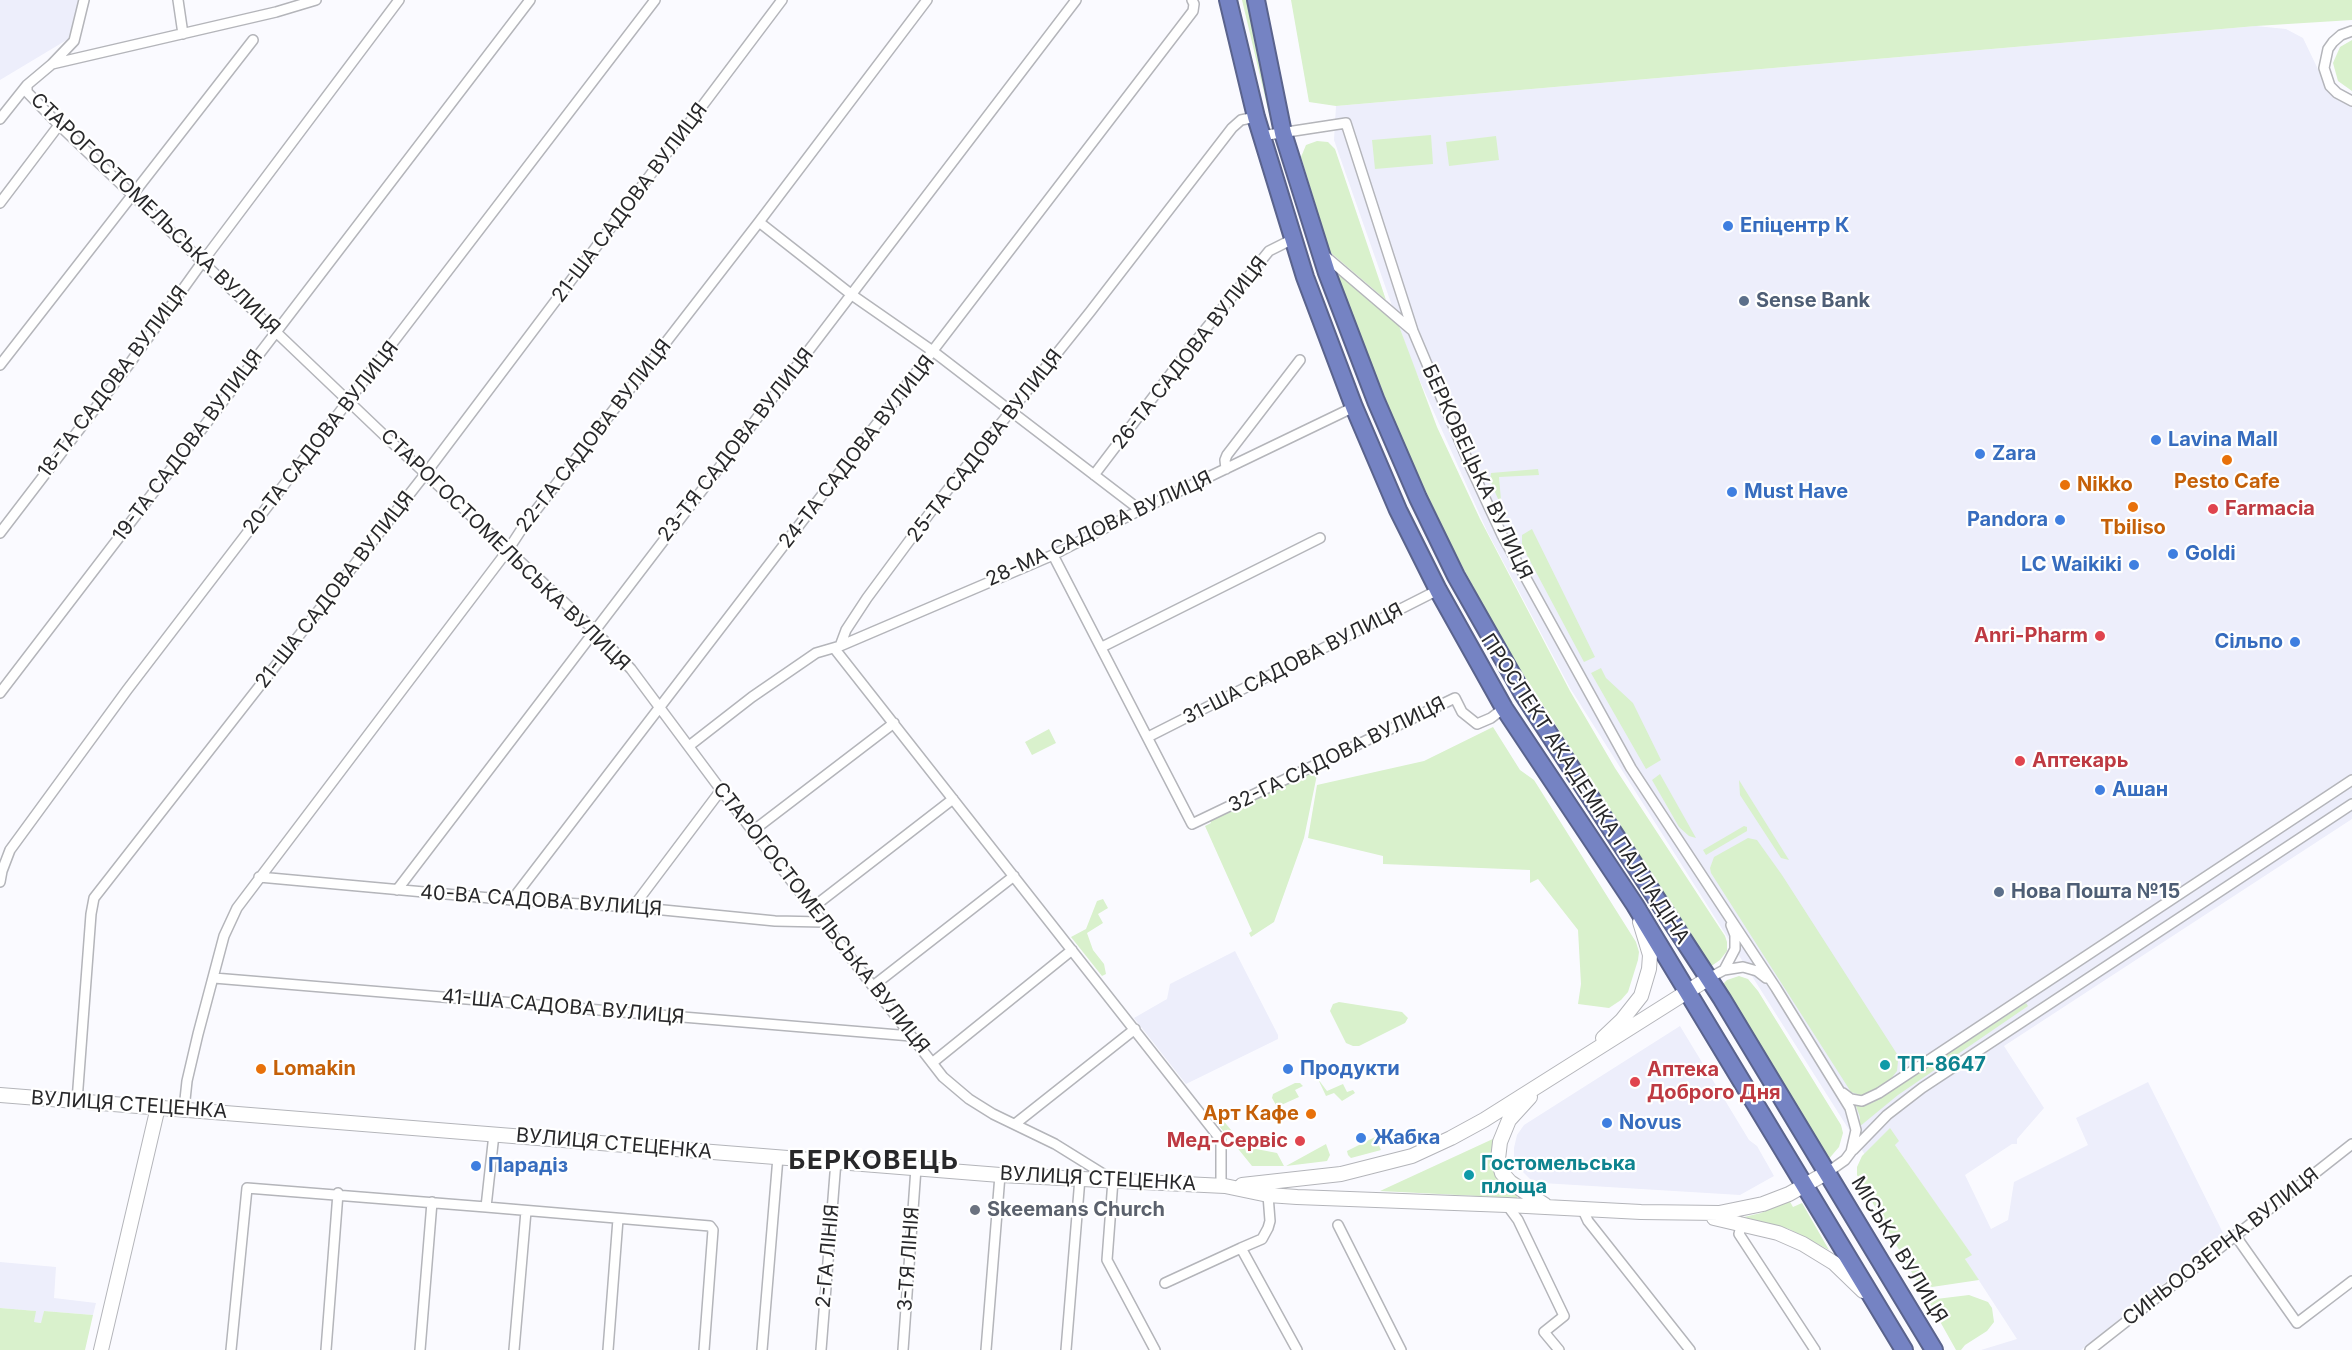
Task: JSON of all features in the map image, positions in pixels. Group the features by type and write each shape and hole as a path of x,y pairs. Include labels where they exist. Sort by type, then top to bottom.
{"highway":[{"name":"ПРОСПЕКТ АКАДЕМІКА ПАЛЛАДІНА","path":"1228,0 1261,136 1293,239 1354,407 1398,510 1438,590 1504,708 1635,906 1688,991"},
{"name":"ПРОСПЕКТ АКАДЕМІКА ПАЛЛАДІНА","path":"1256,0 1283,133 1321,253 1351,339 1418,498 1456,576 1523,694 1709,978"},
{"path":"1709,978 1828,1172"},
{"path":"1688,991 1904,1350"},
{"name":"МІСЬКА ВУЛИЦЯ","path":"1828,1172 1934,1350"}],"main road":[{"path":"1582,1059 1622,1020 1641,996 1649,969 1650,955 1635,906"},
{"path":"1709,978 1540,1085 1509,1120 1500,1142 1498,1159 1503,1173 1510,1182 1546,1206 1695,1212 1736,1211 1762,1204 1804,1186 1828,1172"},
{"name":"ВУЛИЦЯ СТЕЦЕНКА","path":"0,1095 1000,1175 1224,1186 1321,1178 1412,1156 1459,1134 1540,1085"},
{"path":"101,1350 158,1107"},
{"name":"ВУЛИЦЯ СТЕЦЕНКА","path":"1224,1186 1268,1196 1546,1206"},
{"path":"1695,1212 1778,1233 1814,1249 1849,1276 1880,1311"}],"street":[{"path":"0,119 27,84 52,64 74,41 84,0"},
{"path":"178,0 183,34"},
{"path":"275,0 276,12"},
{"path":"52,64 276,12 316,0"},
{"name":"18-ТА САДОВА ВУЛИЦЯ","path":"0,533 130,363 203,261 399,0"},
{"name":"19-ТА САДОВА ВУЛИЦЯ","path":"0,693 530,0"},
{"name":"20-ТА САДОВА ВУЛИЦЯ","path":"0,882 10,850 127,690 655,0"},
{"name":"21-ША САДОВА ВУЛИЦЯ","path":"77,1101 94,898 426,473 782,0"},
{"name":"22-ГА САДОВА ВУЛИЦЯ","path":"184,1109 187,1081 224,936 237,908 508,550 523,527 927,0"},
{"name":"23-ТЯ САДОВА ВУЛИЦЯ","path":"397,890 1076,0"},
{"name":"24-ТА САДОВА ВУЛИЦЯ","path":"512,900 1193,11 1192,0"},
{"path":"2352,31 2340,35 2333,42 2328,49 2324,68 2330,86 2337,93 2352,100"},
{"path":"0,365 253,40"},
{"name":"СТАРОГОСТОМЕЛЬСЬКА ВУЛИЦЯ","path":"27,84 27,92 59,125 350,400 386,437 594,630 632,669 721,789 943,1077 969,1099 1055,1144 1113,1180"},
{"name":"25-ТА САДОВА ВУЛИЦЯ","path":"837,647 867,598 938,502 1012,412 1232,128 1241,120 1256,117"},
{"name":"БЕРКОВЕЦЬКА ВУЛИЦЯ","path":"1283,133 1346,123 1413,331 1502,535 1631,768 1776,988 1850,1107 1856,1130 1851,1152"},
{"path":"0,203 59,125"},
{"path":"1261,136 1283,133"},
{"path":"759,222 852,295 934,352 1140,510"},
{"name":"26-ТА САДОВА ВУЛИЦЯ","path":"1094,475 1195,342 1269,251 1293,239"},
{"path":"1321,253 1413,331"},
{"path":"1226,469 1227,455 1300,360"},
{"name":"28-МА САДОВА ВУЛИЦЯ","path":"837,647 1053,555 1140,510 1354,407"},
{"path":"1102,647 1320,538"},
{"path":"1053,555 1148,737"},
{"name":"31-ША САДОВА ВУЛИЦЯ","path":"1148,737 1438,590"},
{"path":"689,746 752,697 816,653 837,647 953,799 1221,1140 1224,1186"},
{"name":"32-ГА САДОВА ВУЛИЦЯ","path":"1148,737 1192,824 1455,698 1462,712 1477,724 1491,718 1504,708"},
{"path":"753,830 894,723"},
{"path":"1839,1090 1851,1099 1862,1101 1879,1093 2352,780"},
{"path":"633,907 721,789"},
{"path":"812,908 953,799"},
{"path":"1828,1172 1845,1160 1907,1098 2352,804"},
{"path":"873,986 1014,876"},
{"name":"40-ВА САДОВА ВУЛИЦЯ","path":"259,877 512,900 633,907 774,921 823,922"},
{"name":"БЕРКОВЕЦЬКА ВУЛИЦЯ","path":"1724,970 1733,955 1736,942 1728,914"},
{"path":"932,1063 1072,950"},
{"name":"БЕРКОВЕЦЬКА ВУЛИЦЯ","path":"1709,978 1735,967 1751,969 1758,971 1776,988"},
{"name":"41-ША САДОВА ВУЛИЦЯ","path":"214,978 912,1036"},
{"path":"1015,1124 1135,1029"},
{"path":"486,1207 494,1134"},
{"name":"СИНЬООЗЕРНА ВУЛИЦЯ","path":"2090,1350 2352,1144"},
{"path":"762,1350 778,1157"},
{"name":"2-ГА ЛІНІЯ","path":"821,1350 836,1161"},
{"name":"3-ТЯ ЛІНІЯ","path":"903,1350 916,1168"},
{"path":"986,1350 1000,1175"},
{"path":"1066,1350 1080,1178"},
{"path":"1113,1180 1107,1260 1149,1346 1155,1350"},
{"path":"231,1350 246,1189 249,1187 708,1225 713,1230 704,1350"},
{"path":"326,1350 338,1194"},
{"path":"1165,1282 1262,1239 1270,1221 1268,1196"},
{"path":"420,1350 432,1202"},
{"path":"1508,1204 1564,1316 1544,1332 1558,1350"},
{"path":"1582,1208 1588,1221 1690,1350"},
{"path":"514,1350 526,1211"},
{"path":"608,1350 618,1219"},
{"path":"1742,1223 1739,1234 1815,1350"},
{"path":"1338,1225 1401,1350"},
{"path":"2235,1235 2297,1323 2352,1281"},
{"path":"1241,1248 1297,1350"}],"shaded area":[{"path":"0,0 81,0 81,4 70,38 0,80"},
{"path":"2256,26 2286,29 2303,38 2327,88 2344,103 2352,105 2352,819 2004,1046 2044,1108 2017,1139 2017,1144 2012,1144 1965,1175 1991,1229 2008,1220 2014,1182 2088,1145 2076,1118 2148,1082 2224,1235 2081,1350 1981,1350 2017,1339 1965,1259 1971,1254 1895,1145 1865,1155 1570,688 1487,531 1412,363 1334,140 1336,106"},
{"path":"1235,951 1278,1039 1186,1084 1134,1018 1167,999 1170,984"},
{"path":"1680,1026 1749,1140 1757,1146 1774,1176 1740,1195 1542,1183 1530,1179 1519,1168 1514,1157 1514,1148 1517,1135 1524,1125"},
{"path":"0,1262 56,1267 54,1298 96,1303 93,1315 44,1311 42,1323 34,1322 35,1311 0,1308"}],"green space":[{"path":"1242,0 1248,0 1272,117 1270,118"},
{"path":"1291,0 2352,0 2352,20 2256,26 1336,106 1309,102"},
{"path":"2352,40 2352,91 2338,81 2333,63 2340,47"},
{"path":"1431,135 1433,164 1375,169 1372,140"},
{"path":"1496,136 1499,160 1449,166 1446,142"},
{"path":"1317,141 1328,142 1335,149 1386,300 1330,252 1301,157 1306,145"},
{"path":"1334,270 1399,326 1437,427 1480,519 1570,691 1615,768 1725,936 1727,951 1710,967 1504,644 1452,547 1405,447"},
{"path":"1538,469 1539,475 1499,477 1501,500 1498,499 1490,480 1491,473"},
{"path":"1532,529 1595,657 1584,662 1522,546 1522,535"},
{"path":"1601,668 1606,678 1633,703 1661,760 1646,769 1591,673"},
{"path":"1493,727 1520,770 1534,780 1636,942 1639,952 1638,960 1628,992 1609,1008 1578,1004 1581,984 1578,930 1538,879 1530,883 1530,870 1383,864 1383,856 1308,838 1317,785 1424,761"},
{"path":"1049,729 1056,743 1032,755 1025,742"},
{"path":"1319,765 1304,838 1274,922 1251,937 1249,933 1252,931 1205,826 1211,823 1210,821"},
{"path":"1660,774 1696,838 1689,836 1679,827 1652,780"},
{"path":"1739,780 1789,860 1781,858 1740,795"},
{"path":"1744,826 1747,827 1747,831 1706,855 1703,850"},
{"path":"1748,838 1757,840 1782,875 1897,1054 1897,1071 1886,1085 1863,1096 1851,1092 1711,873 1710,868 1714,857"},
{"path":"1103,899 1108,908 1098,914 1103,923 1087,933 1093,950 1104,964 1106,974 1102,976 1071,937 1086,929 1097,901"},
{"path":"1739,976 1748,979 1758,991 1841,1125 1843,1133 1839,1147 1827,1161 1723,988 1727,980"},
{"path":"1339,1002 1402,1012 1408,1018 1405,1023 1359,1046 1353,1046 1346,1043 1330,1011 1333,1004"},
{"path":"2026,1003 2028,1006 1898,1095 1859,1127 1860,1117 1856,1106 1874,1102"},
{"path":"1318,1079 1327,1091 1343,1084 1347,1092 1353,1090 1355,1093 1342,1101 1334,1093 1326,1096"},
{"path":"1295,1083 1303,1086 1295,1090 1299,1097 1279,1106 1276,1105 1272,1098 1273,1094"},
{"path":"1217,1113 1236,1136 1232,1142 1211,1116"},
{"path":"1890,1128 1899,1141 1895,1145 1972,1255 1965,1259 1979,1280 1932,1287 1916,1280 1857,1175 1857,1167 1862,1156"},
{"path":"1375,1137 1381,1150 1351,1158 1348,1155 1347,1151"},
{"path":"1495,1138 1509,1188 1517,1195 1517,1198 1380,1191"},
{"path":"1239,1142 1246,1150 1251,1148 1277,1153 1284,1166 1252,1166 1235,1145"},
{"path":"1326,1144 1330,1155 1327,1161 1286,1166"},
{"path":"1789,1200 1793,1207 1802,1203 1829,1250 1789,1229 1744,1217 1761,1213"},
{"path":"1969,1295 1988,1302 1992,1308 1994,1322 1987,1331 1961,1350 1956,1350 1928,1300"},
{"path":"0,1308 36,1311 34,1322 41,1323 44,1311 93,1315 85,1350 0,1350"}],"place":[{"name":"Епіцентр К","path":"1728,226"},
{"name":"Sense Bank","path":"1744,301"},
{"name":"Lavina Mall","path":"2156,440"},
{"name":"Zara","path":"1980,454"},
{"name":"Pesto Cafe","path":"2227,460"},
{"name":"Nikko","path":"2065,485"},
{"name":"Must Have","path":"1732,492"},
{"name":"Tbiliso","path":"2133,507"},
{"name":"Farmacia","path":"2213,509"},
{"name":"Pandora","path":"2060,520"},
{"name":"Goldi","path":"2173,554"},
{"name":"LC Waikiki","path":"2134,565"},
{"name":"Anri-Pharm","path":"2100,636"},
{"name":"Сільпо","path":"2295,642"},
{"name":"Аптекарь","path":"2020,761"},
{"name":"Ашан","path":"2100,790"},
{"name":"Нова Пошта №15","path":"1999,892"},
{"name":"ТП-8647","path":"1885,1065"},
{"name":"Lomakin","path":"261,1069"},
{"name":"Продукти","path":"1288,1069"},
{"name":"Аптека Доброго Дня","path":"1635,1082"},
{"name":"Арт Кафе","path":"1311,1114"},
{"name":"Novus","path":"1607,1123"},
{"name":"Жабка","path":"1361,1138"},
{"name":"Мед-Сервіс","path":"1300,1141"},
{"name":"Парадіз","path":"476,1166"},
{"name":"Гостомельська площа","path":"1469,1175"},
{"name":"Skeemans Church","path":"975,1210"}],"district":[{"name":"БЕРКОВЕЦЬ","path":"874,1161"}]}
